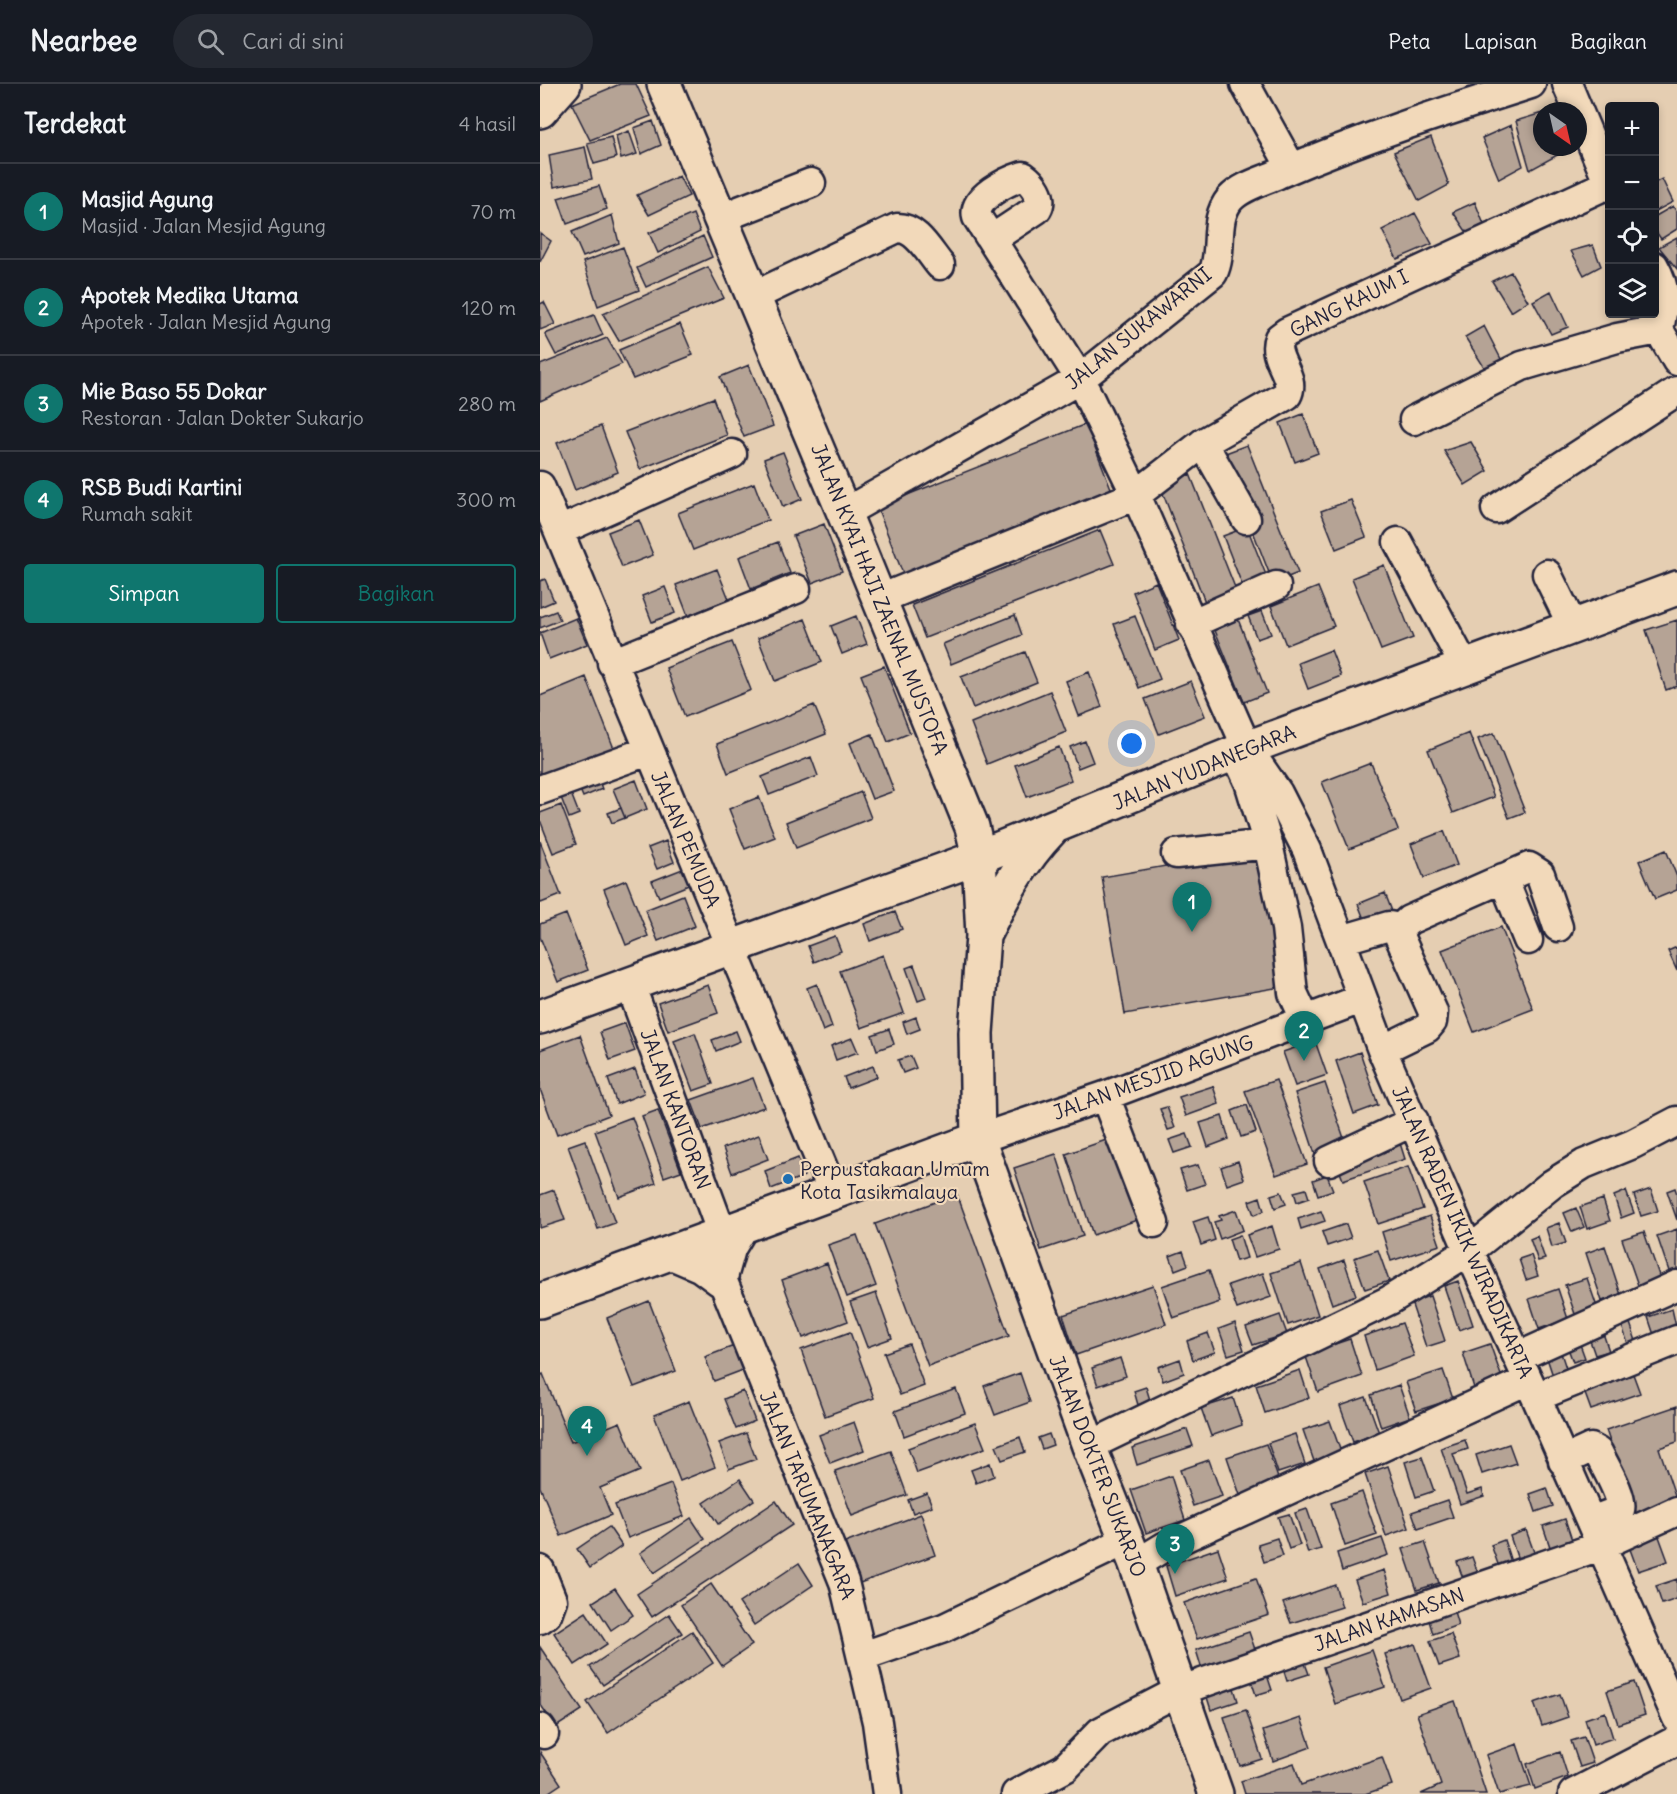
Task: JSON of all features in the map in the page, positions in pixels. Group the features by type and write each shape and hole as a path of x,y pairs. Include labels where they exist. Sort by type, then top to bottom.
{"main road":[{"path":"540,111 564,84"},
{"name":"JALAN KYAI HAJI ZAENAL MUSTOFA","path":"664,84 963,801 979,857 983,936 976,1034 978,1139"},
{"name":"JALAN YUDANEGARA","path":"540,1017 979,857 1241,751 1466,669 1677,588"},
{"path":"983,936 1012,879 1029,852 1053,828"},
{"path":"540,1301 978,1139"},
{"name":"JALAN DOKTER SUKARJO","path":"978,1139 1089,1446 1131,1552 1216,1794"},
{"path":"672,1253 702,1265 720,1279 729,1247 724,1233"}],"street":[{"path":"1245,84 1291,167"},
{"name":"JALAN SUKAWARNI","path":"844,513 1080,378 1213,273 1218,262 1222,213 1231,198 1249,186 1370,136 1531,84"},
{"path":"1567,84 1605,175"},
{"path":"992,239 1037,209 1040,204 1040,198 1029,180 1023,176 979,202 976,211 992,239 1080,378 1136,495 1191,624 1241,751 1268,844 1286,928 1293,993 1306,1021"},
{"path":"721,218 811,183"},
{"name":"GANG KAUM I","path":"880,599 1136,495 1203,443 1287,395 1290,389 1289,382 1276,351 1279,338 1287,332 1605,187"},
{"path":"754,296 897,228 903,228 915,235 940,265"},
{"path":"1659,274 1664,282 1665,296 1659,330 1677,361"},
{"path":"1414,420 1522,366 1617,338 1659,330"},
{"path":"1496,509 1677,391"},
{"path":"1203,443 1246,519"},
{"path":"548,511 732,453"},
{"name":"JALAN PEMUDA","path":"548,511 833,1192"},
{"path":"1398,542 1466,669"},
{"path":"1547,574 1573,627"},
{"path":"1191,624 1276,586"},
{"path":"612,663 796,589"},
{"path":"540,790 648,751"},
{"name":"JALAN RADEN IKIK WIRADIKARTA","path":"1241,751 1278,793 1307,850 1382,1050 1677,1718"},
{"path":"1176,854 1268,844"},
{"path":"1398,930 1409,920 1529,867 1540,874 1558,927"},
{"path":"1503,878 1528,940"},
{"path":"1341,940 1389,927 1398,930 1434,1017 1427,1028 1382,1050"},
{"name":"JALAN KANTORAN","path":"630,984 724,1233"},
{"name":"JALAN MESJID AGUNG","path":"978,1139 1105,1096 1361,999"},
{"path":"1105,1096 1154,1223"},
{"path":"1329,1161 1414,1121"},
{"path":"1089,1446 1390,1300 1469,1251 1534,1197 1584,1164 1633,1144 1677,1121"},
{"name":"JALAN TARUMANAGARA","path":"720,1279 837,1560 863,1656 877,1722 887,1794"},
{"path":"863,1656 944,1628 1131,1552 1164,1547 1528,1378 1677,1285"},
{"path":"1528,1378 1677,1340"},
{"name":"JALAN KAMASAN","path":"1016,1794 1065,1768 1100,1732 1179,1691 1595,1534 1677,1511"},
{"path":"540,1570 552,1600 547,1614 540,1619"},
{"path":"1574,1794 1677,1740"}],"building":[{"path":"620,84 636,84 651,116 590,140 572,104"},
{"path":"1533,116 1533,156 1556,156 1530,170 1516,121"},
{"path":"653,121 661,145 641,154 634,128"},
{"path":"1511,125 1523,166 1499,179 1482,138"},
{"path":"629,131 637,154 621,159 616,136"},
{"path":"611,137 616,158 594,164 587,143"},
{"path":"1431,137 1449,185 1419,201 1394,152"},
{"path":"585,147 592,179 554,187 549,155"},
{"path":"679,176 689,196 649,215 637,195"},
{"path":"1662,179 1673,202 1659,209 1659,180"},
{"path":"599,186 607,209 567,224 558,198"},
{"path":"1475,202 1487,232 1474,243 1453,212"},
{"path":"1673,206 1677,213 1677,229 1661,239 1659,236 1659,214"},
{"path":"1415,213 1432,244 1397,259 1382,230"},
{"path":"693,214 700,232 658,253 649,233"},
{"path":"612,215 619,243 583,257 572,232"},
{"path":"540,233 551,241 540,262"},
{"path":"703,236 712,257 646,287 637,268"},
{"path":"1677,237 1677,269 1659,247"},
{"path":"1593,245 1601,266 1584,275 1571,251"},
{"path":"623,247 639,290 598,306 583,262"},
{"path":"708,267 724,298 619,341 603,314"},
{"path":"1511,272 1528,301 1511,312 1492,281"},
{"path":"1551,291 1568,327 1551,334 1533,301"},
{"path":"544,302 555,324 540,330 540,304"},
{"path":"594,315 603,335 556,355 545,334"},
{"path":"680,324 693,355 633,379 619,350"},
{"path":"1484,326 1502,361 1486,370 1465,337"},
{"path":"607,338 622,364 540,401 540,365"},
{"path":"749,365 773,426 744,437 720,377"},
{"path":"713,398 727,435 640,469 625,432"},
{"path":"1303,414 1318,453 1295,462 1280,423"},
{"path":"1086,424 1114,496 905,579 877,507"},
{"path":"601,426 618,472 575,490 557,443"},
{"path":"1471,442 1488,471 1465,485 1444,451"},
{"path":"1247,445 1298,573 1273,583 1223,454"},
{"path":"783,452 802,499 783,507 764,459"},
{"path":"1190,474 1236,590 1205,602 1160,486"},
{"path":"754,483 768,520 693,550 678,513"},
{"path":"1351,500 1366,537 1336,549 1321,511"},
{"path":"639,520 653,555 622,567 608,532"},
{"path":"824,524 842,571 812,583 793,536"},
{"path":"1247,527 1270,585 1246,595 1223,536"},
{"path":"1100,530 1114,564 925,638 912,605"},
{"path":"778,542 790,573 751,589 739,557"},
{"path":"1384,565 1413,638 1381,650 1352,578"},
{"path":"717,569 729,599 688,616 676,585"},
{"path":"545,579 554,601 540,607 540,581"},
{"path":"1156,582 1179,640 1155,650 1133,592"},
{"path":"665,587 675,613 652,622 642,596"},
{"path":"1318,587 1334,626 1286,645 1271,606"},
{"path":"1234,609 1267,693 1244,702 1210,618"},
{"path":"556,611 560,620 540,628 540,617"},
{"path":"1262,611 1271,634 1257,639 1248,616"},
{"path":"1015,615 1022,635 951,664 943,644"},
{"path":"856,616 867,644 842,654 831,626"},
{"path":"1135,616 1160,679 1139,688 1114,624"},
{"path":"576,618 587,644 549,659 540,633"},
{"path":"805,619 822,662 775,681 758,638"},
{"path":"1677,620 1677,686 1666,690 1646,630"},
{"path":"732,642 751,690 685,717 666,668"},
{"path":"1331,650 1341,676 1308,689 1298,663"},
{"path":"1025,652 1037,682 973,708 961,677"},
{"path":"884,666 910,733 888,742 861,675"},
{"path":"1089,672 1102,707 1079,716 1066,681"},
{"path":"586,677 615,751 540,781 540,696"},
{"path":"1191,681 1205,716 1159,734 1145,699"},
{"path":"1050,691 1066,732 987,764 971,723"},
{"path":"814,705 826,734 728,773 717,744"},
{"path":"1469,733 1494,797 1453,813 1428,750"},
{"path":"1494,733 1525,812 1509,818 1478,739"},
{"path":"872,734 894,791 872,799 850,743"},
{"path":"1085,741 1093,762 1078,768 1070,747"},
{"path":"1059,747 1071,780 1027,797 1015,765"},
{"path":"811,757 818,776 769,795 762,777"},
{"path":"1371,763 1398,830 1349,849 1322,782"},
{"path":"598,778 602,789 583,797 578,785"},
{"path":"636,780 647,809 625,818 613,789"},
{"path":"570,791 579,814 569,818 560,795"},
{"path":"861,792 871,818 796,848 786,822"},
{"path":"759,797 775,837 745,849 729,809"},
{"path":"561,805 576,844 553,853 540,820 540,813"},
{"path":"621,808 625,818 612,823 608,813"},
{"path":"1444,831 1457,865 1424,878 1411,844"},
{"path":"540,841 561,895 541,903 540,901"},
{"path":"666,841 674,862 657,869 648,848"},
{"path":"1258,850 1281,987 1125,1014 1102,877"},
{"path":"1666,850 1677,877 1677,890 1655,899 1639,861"},
{"path":"685,868 691,884 659,897 652,881"},
{"path":"626,880 648,936 626,945 604,889"},
{"path":"1385,893 1395,919 1368,929 1358,904"},
{"path":"683,895 695,926 658,941 645,910"},
{"path":"895,912 902,929 870,941 864,924"},
{"path":"566,914 588,970 558,982 540,937 540,924"},
{"path":"1501,927 1533,1009 1474,1032 1442,950"},
{"path":"835,936 841,951 814,962 808,946"},
{"path":"1677,947 1677,971 1668,951"},
{"path":"883,955 904,1013 861,1028 840,971"},
{"path":"914,965 926,998 918,1001 906,968"},
{"path":"817,984 832,1027 823,1031 807,988"},
{"path":"708,985 718,1013 668,1031 658,1003"},
{"path":"916,1017 920,1029 907,1034 903,1022"},
{"path":"625,1023 635,1051 610,1060 600,1032"},
{"path":"889,1029 894,1044 877,1050 872,1035"},
{"path":"736,1031 740,1041 716,1051 712,1040"},
{"path":"695,1033 713,1084 693,1091 674,1041"},
{"path":"580,1035 609,1115 557,1135 540,1089 540,1050"},
{"path":"852,1038 858,1052 836,1060 831,1046"},
{"path":"1315,1041 1327,1075 1295,1086 1283,1052"},
{"path":"1360,1052 1378,1105 1354,1114 1336,1061"},
{"path":"911,1056 916,1068 903,1073 898,1060"},
{"path":"873,1066 877,1077 848,1088 844,1077"},
{"path":"635,1069 644,1093 617,1104 608,1079"},
{"path":"753,1078 764,1107 702,1129 691,1100"},
{"path":"1276,1080 1307,1164 1276,1175 1245,1091"},
{"path":"1325,1083 1346,1144 1315,1154 1295,1093"},
{"path":"1213,1086 1219,1104 1186,1116 1179,1097"},
{"path":"1247,1105 1256,1132 1241,1137 1232,1111"},
{"path":"1167,1107 1175,1128 1168,1130 1160,1109"},
{"path":"658,1110 681,1171 664,1177 642,1116"},
{"path":"1222,1116 1229,1139 1208,1147 1200,1123"},
{"path":"632,1117 656,1183 619,1197 595,1131"},
{"path":"1187,1134 1192,1147 1174,1153 1169,1140"},
{"path":"759,1135 768,1159 732,1173 723,1148"},
{"path":"1112,1138 1140,1219 1093,1235 1066,1154"},
{"path":"585,1140 615,1223 598,1229 568,1146"},
{"path":"1399,1140 1405,1159 1343,1180 1336,1161"},
{"path":"1056,1154 1083,1236 1041,1250 1014,1168"},
{"path":"798,1158 804,1176 771,1189 765,1171"},
{"path":"1238,1161 1244,1179 1227,1185 1221,1167"},
{"path":"1198,1165 1205,1184 1187,1190 1180,1170"},
{"path":"1408,1167 1423,1209 1378,1224 1364,1182"},
{"path":"1327,1175 1333,1190 1318,1195 1313,1180"},
{"path":"1675,1188 1677,1194 1677,1220 1667,1191"},
{"path":"1306,1189 1309,1198 1297,1202 1294,1192"},
{"path":"1651,1189 1658,1211 1641,1216 1634,1195"},
{"path":"554,1190 565,1220 540,1228 540,1195"},
{"path":"1626,1191 1634,1213 1621,1218 1614,1196"},
{"path":"1281,1192 1286,1204 1275,1208 1271,1195"},
{"path":"957,1194 1009,1336 928,1366 875,1224"},
{"path":"1260,1197 1264,1211 1254,1215 1249,1201"},
{"path":"1603,1199 1610,1221 1587,1229 1580,1207"},
{"path":"1576,1208 1584,1227 1572,1232 1564,1213"},
{"path":"1236,1210 1243,1230 1220,1239 1214,1222 1221,1220 1219,1216"},
{"path":"1321,1211 1325,1221 1301,1229 1298,1219"},
{"path":"1430,1216 1440,1245 1391,1261 1382,1232"},
{"path":"1208,1217 1215,1240 1201,1245 1193,1222"},
{"path":"1559,1223 1566,1243 1552,1247 1546,1228"},
{"path":"1346,1224 1351,1238 1327,1246 1322,1232"},
{"path":"1272,1226 1279,1249 1255,1257 1247,1235"},
{"path":"1677,1229 1677,1279 1672,1280 1657,1236"},
{"path":"1644,1232 1662,1284 1640,1291 1622,1239"},
{"path":"857,1235 876,1286 847,1297 828,1245"},
{"path":"1240,1235 1247,1258 1236,1261 1229,1239"},
{"path":"1537,1236 1545,1259 1538,1261 1530,1239"},
{"path":"1605,1246 1621,1295 1602,1301 1586,1253"},
{"path":"1378,1250 1389,1281 1365,1289 1354,1258"},
{"path":"1183,1251 1188,1265 1175,1270 1170,1256"},
{"path":"1531,1255 1538,1276 1526,1280 1519,1259"},
{"path":"1344,1260 1356,1295 1332,1304 1320,1269"},
{"path":"827,1263 848,1321 803,1338 782,1280"},
{"path":"1301,1263 1318,1315 1288,1325 1271,1273"},
{"path":"1209,1270 1220,1302 1173,1318 1162,1286"},
{"path":"1263,1273 1271,1297 1237,1309 1228,1285"},
{"path":"1587,1278 1598,1310 1576,1317 1565,1285"},
{"path":"1458,1281 1473,1325 1459,1330 1444,1286"},
{"path":"1153,1285 1166,1324 1076,1355 1063,1315"},
{"path":"1558,1289 1568,1319 1539,1329 1529,1299"},
{"path":"876,1293 892,1338 867,1347 850,1302"},
{"path":"1430,1296 1445,1341 1426,1347 1411,1302"},
{"path":"649,1301 676,1371 634,1387 607,1318"},
{"path":"1672,1309 1677,1331 1655,1338 1648,1317"},
{"path":"1280,1315 1287,1334 1253,1345 1246,1327"},
{"path":"1629,1320 1637,1344 1629,1347 1621,1323"},
{"path":"1235,1323 1244,1350 1228,1355 1219,1329"},
{"path":"1402,1323 1414,1356 1375,1370 1364,1336"},
{"path":"1601,1327 1609,1351 1595,1355 1587,1332"},
{"path":"850,1332 874,1398 825,1416 801,1350"},
{"path":"1208,1333 1215,1352 1193,1360 1187,1341"},
{"path":"1577,1336 1585,1358 1573,1362 1565,1340"},
{"path":"1350,1339 1362,1376 1318,1392 1305,1354"},
{"path":"909,1344 924,1386 900,1395 884,1353"},
{"path":"1490,1344 1502,1378 1474,1388 1463,1353"},
{"path":"1558,1344 1567,1371 1553,1376 1544,1349"},
{"path":"734,1346 743,1370 714,1381 705,1357"},
{"path":"1120,1358 1126,1376 1098,1386 1092,1368"},
{"path":"1180,1359 1184,1373 1163,1381 1158,1367"},
{"path":"1300,1370 1309,1398 1265,1413 1256,1385"},
{"path":"1443,1370 1453,1399 1416,1411 1406,1382"},
{"path":"1020,1373 1030,1402 995,1415 984,1386"},
{"path":"543,1374 571,1442 620,1422 640,1471 600,1488 611,1515 561,1536 540,1487 540,1376"},
{"path":"1633,1374 1640,1393 1591,1410 1584,1391"},
{"path":"1399,1385 1410,1417 1381,1427 1371,1395"},
{"path":"1146,1387 1150,1400 1138,1405 1134,1391"},
{"path":"956,1389 965,1413 904,1436 895,1411"},
{"path":"743,1391 755,1421 736,1429 724,1399"},
{"path":"1366,1397 1379,1433 1353,1442 1340,1406"},
{"path":"1233,1398 1242,1425 1211,1436 1201,1408"},
{"path":"689,1401 715,1467 680,1481 654,1415"},
{"path":"1677,1406 1677,1442 1659,1448 1677,1501 1637,1521 1606,1430"},
{"path":"1330,1421 1342,1455 1315,1464 1303,1430"},
{"path":"854,1422 864,1450 830,1463 819,1435"},
{"path":"975,1423 985,1448 917,1473 908,1448"},
{"path":"1187,1429 1193,1446 1137,1465 1132,1448"},
{"path":"746,1433 756,1459 729,1469 719,1443"},
{"path":"1049,1434 1053,1445 1042,1449 1038,1438"},
{"path":"1295,1434 1305,1464 1278,1473 1268,1443"},
{"path":"1020,1437 1025,1452 1002,1460 996,1446"},
{"path":"1465,1440 1468,1449 1453,1454 1467,1494 1482,1489 1484,1496 1460,1504 1441,1448"},
{"path":"1266,1444 1279,1481 1240,1495 1227,1457"},
{"path":"1509,1444 1516,1463 1482,1474 1476,1455"},
{"path":"891,1451 907,1495 852,1516 835,1471"},
{"path":"1422,1457 1434,1491 1416,1497 1405,1462"},
{"path":"1209,1460 1222,1496 1193,1506 1180,1470"},
{"path":"990,1463 994,1476 976,1483 971,1470"},
{"path":"1388,1466 1409,1528 1386,1536 1365,1474"},
{"path":"1171,1476 1185,1520 1146,1533 1131,1490"},
{"path":"740,1479 754,1500 718,1524 704,1503"},
{"path":"671,1484 684,1516 628,1538 615,1505"},
{"path":"1547,1488 1553,1506 1536,1512 1530,1494"},
{"path":"1362,1492 1377,1535 1345,1546 1331,1503"},
{"path":"927,1493 932,1506 913,1513 908,1500"},
{"path":"1447,1500 1453,1517 1418,1529 1412,1512"},
{"path":"776,1501 792,1525 652,1617 637,1594"},
{"path":"1307,1509 1321,1549 1308,1553 1295,1513"},
{"path":"921,1514 935,1555 860,1583 845,1543"},
{"path":"1289,1514 1300,1545 1289,1549 1278,1517"},
{"path":"691,1518 705,1539 654,1573 640,1553"},
{"path":"1565,1519 1573,1543 1551,1550 1543,1526"},
{"path":"609,1527 622,1546 590,1568 577,1549"},
{"path":"1526,1530 1535,1555 1518,1560 1510,1536"},
{"path":"1657,1531 1668,1561 1638,1571 1627,1541"},
{"path":"1277,1538 1283,1556 1264,1562 1258,1544"},
{"path":"1382,1538 1388,1555 1342,1571 1337,1553"},
{"path":"1504,1540 1511,1562 1499,1567 1491,1545"},
{"path":"1425,1542 1439,1583 1417,1590 1403,1549"},
{"path":"1218,1548 1228,1578 1175,1596 1166,1566"},
{"path":"1472,1557 1479,1576 1464,1581 1457,1562"},
{"path":"799,1563 813,1585 754,1625 739,1603"},
{"path":"1384,1570 1391,1593 1363,1602 1355,1580"},
{"path":"1256,1578 1269,1615 1197,1639 1184,1603"},
{"path":"1677,1579 1677,1599 1662,1604 1656,1586"},
{"path":"711,1584 752,1645 722,1666 681,1605"},
{"path":"1335,1585 1342,1607 1291,1623 1283,1603"},
{"path":"615,1588 633,1615 611,1630 593,1602"},
{"path":"1453,1608 1458,1625 1433,1634 1428,1617"},
{"path":"586,1612 607,1644 575,1665 554,1633"},
{"path":"669,1614 682,1633 603,1685 590,1667"},
{"path":"692,1631 713,1663 608,1733 587,1702"},
{"path":"1249,1632 1258,1658 1204,1676 1196,1650"},
{"path":"1451,1634 1460,1659 1439,1666 1430,1641"},
{"path":"1415,1644 1431,1688 1400,1699 1385,1654"},
{"path":"540,1647 582,1710 556,1727 540,1704"},
{"path":"1372,1650 1385,1687 1335,1704 1323,1667"},
{"path":"1303,1658 1309,1674 1287,1681 1282,1665"},
{"path":"1267,1675 1272,1690 1256,1695 1251,1680"},
{"path":"1634,1682 1645,1715 1618,1724 1607,1691"},
{"path":"1233,1685 1238,1701 1211,1710 1206,1694"},
{"path":"1560,1694 1568,1717 1542,1726 1534,1703"},
{"path":"1455,1701 1486,1794 1421,1794 1441,1785 1417,1714"},
{"path":"1246,1710 1262,1759 1240,1766 1224,1717"},
{"path":"1605,1712 1613,1738 1593,1745 1585,1719"},
{"path":"1301,1718 1311,1747 1273,1761 1263,1731"},
{"path":"1584,1737 1593,1763 1580,1767 1571,1741"},
{"path":"1517,1744 1531,1786 1499,1794 1486,1755"},
{"path":"540,1752 561,1784 546,1794 540,1794"},
{"path":"1560,1752 1568,1777 1535,1789 1527,1764"},
{"path":"1382,1757 1392,1785 1365,1794 1245,1794 1241,1781 1294,1763 1301,1785"}],"place":[{"name":"Masjid Agung","path":"1192,932"},
{"name":"Apotek Medika Utama","path":"1304,1061"},
{"name":"Perpustakaan Umum Kota Tasikmalaya","path":"788,1179"},
{"name":"RSB Budi Kartini","path":"587,1456"},
{"name":"Mie Baso 55 Dokar","path":"1175,1574"}]}
